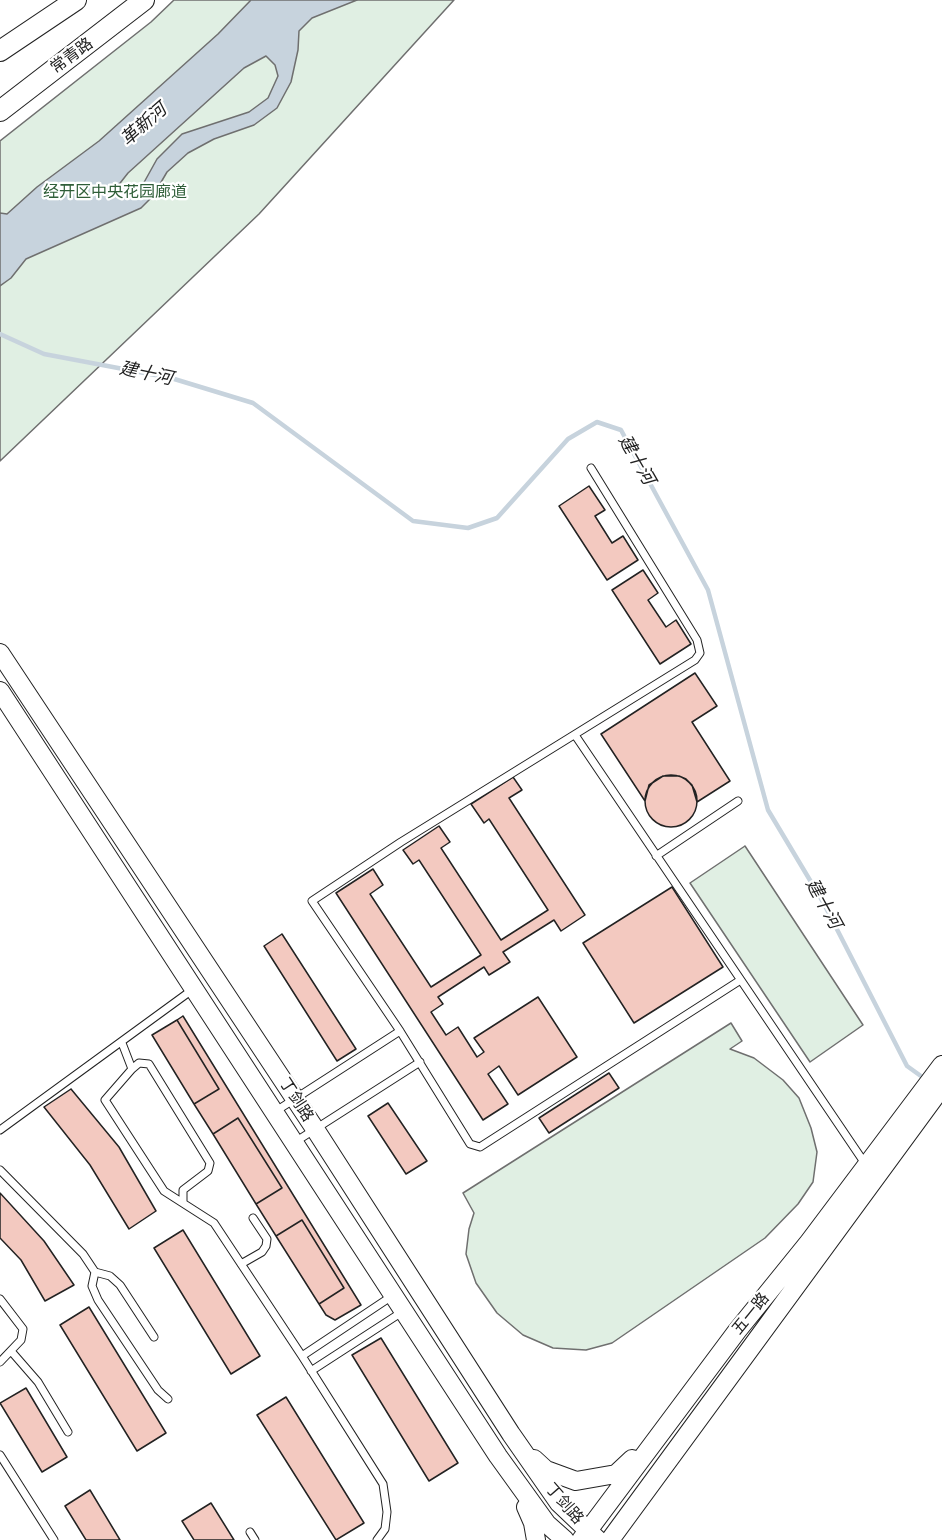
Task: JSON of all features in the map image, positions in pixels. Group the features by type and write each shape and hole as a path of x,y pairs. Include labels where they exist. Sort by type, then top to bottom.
{"main road":[{"path":"0,51 76,0"},
{"name":"常青路","path":"0,111 144,0"},
{"name":"丁剑路","path":"0,653 315,1129 517,1443 559,1503 589,1537"},
{"name":"丁剑路","path":"0,691 511,1475 547,1524 565,1540"},
{"name":"五一路","path":"589,1537 656,1439 866,1165 935,1082"},
{"name":"五一路","path":"610,1540 935,1082"},
{"path":"517,1443 546,1470 576,1481 616,1473 656,1439"},
{"path":"511,1475 533,1523 536,1540"}],"lane":[{"path":"591,468 698,640 700,653 694,660 401,842 312,901 400,1031 470,1144 480,1147 739,981"},
{"path":"575,735 739,981 866,1165"},
{"path":"656,856 738,801"},
{"path":"0,1130 31,1105 195,988"},
{"path":"275,1112 400,1031"},
{"path":"122,1042 132,1069"},
{"path":"295,1142 420,1062"},
{"path":"183,1203 183,1190 208,1171 210,1162 149,1064 140,1063 105,1100 164,1191 214,1223 303,1356 383,1484 387,1512 385,1530 377,1540"},
{"path":"0,1170 83,1254 95,1272 110,1276 120,1285 154,1337"},
{"path":"241,1264 262,1252 266,1246 267,1239 253,1218"},
{"path":"95,1272 92,1286 98,1300 158,1390 168,1399"},
{"path":"0,1299 23,1329 21,1340 0,1362"},
{"path":"303,1356 399,1302"},
{"path":"311,1371 399,1302"},
{"path":"11,1351 38,1382 68,1432"},
{"path":"0,1455 54,1540"},
{"path":"250,1532 255,1540"}],"green space":[{"name":"经开区中央花园廊道","path":"174,0 454,0 259,214 0,461 0,141 151,22"},
{"path":"745,846 863,1025 810,1062 690,883"},
{"path":"731,1023 742,1041 730,1049 754,1058 783,1080 799,1098 811,1128 817,1152 813,1182 798,1204 765,1238 612,1343 586,1350 553,1348 523,1335 497,1313 476,1283 466,1254 469,1229 474,1213 463,1193"}],"water":[{"name":"革新河","path":"251,0 357,0 312,18 299,31 298,50 291,82 277,108 254,125 214,139 188,153 167,172 153,196 141,208 26,259 11,278 0,286 0,213 7,214 37,187 99,141 218,34","holes":["266,56 275,65 278,76 268,98 249,112 182,134 157,159 142,186 126,194 117,187 128,173 244,68"]}],"building":[{"path":"589,486 605,510 595,516 612,543 623,536 638,560 607,580 559,506"},
{"path":"643,570 658,593 648,600 666,627 676,620 691,644 660,664 612,590"},
{"path":"695,673 717,706 692,722 730,781 697,802 692,785 686,779 679,776 663,776 649,785 645,801 601,734"},
{"path":"666,775 676,775 686,779 693,786 697,801 693,816 686,823 676,827 666,827 656,823 649,816 645,806 645,796 649,786 656,779"},
{"path":"513,777 522,790 509,798 585,915 561,931 554,920 503,952 510,962 489,975 484,967 438,997 443,1004 431,1012 446,1035 458,1027 477,1057 484,1052 474,1038 538,997 577,1057 518,1095 499,1066 488,1074 508,1104 483,1120 336,893 373,869 383,885 370,894 431,987 481,955 419,860 413,864 403,850 439,826 450,842 441,848 501,940 548,910 489,819 484,823 471,804"},
{"path":"672,887 723,967 634,1023 583,943"},
{"path":"282,934 356,1049 337,1061 264,946"},
{"path":"183,1016 361,1305 335,1320 326,1315 319,1304 344,1288 302,1220 276,1236 256,1204 282,1188 238,1118 213,1134 194,1104 219,1089 177,1020"},
{"path":"177,1020 219,1089 194,1104 152,1035"},
{"path":"609,1073 619,1088 549,1133 539,1118"},
{"path":"71,1089 119,1147 156,1211 129,1229 90,1165 44,1107"},
{"path":"388,1103 427,1161 406,1174 368,1116"},
{"path":"238,1118 282,1188 256,1204 213,1134"},
{"path":"0,1193 44,1241 74,1285 45,1301 21,1260 0,1238"},
{"path":"302,1220 344,1288 319,1304 276,1236"},
{"path":"183,1230 260,1356 231,1374 154,1248"},
{"path":"89,1307 166,1433 137,1451 60,1325"},
{"path":"381,1338 458,1463 429,1481 352,1355"},
{"path":"26,1388 67,1457 42,1472 0,1403"},
{"path":"286,1397 364,1523 336,1540 257,1415"},
{"path":"90,1490 120,1540 86,1540 65,1506"},
{"path":"211,1503 234,1540 194,1540 182,1521"}],"waterway":[{"name":"建十河","path":"0,334 44,354 171,378 253,403 413,521 468,528 497,518 568,439 597,422 621,430 708,590 768,810 823,902 907,1066 925,1079"}]}
